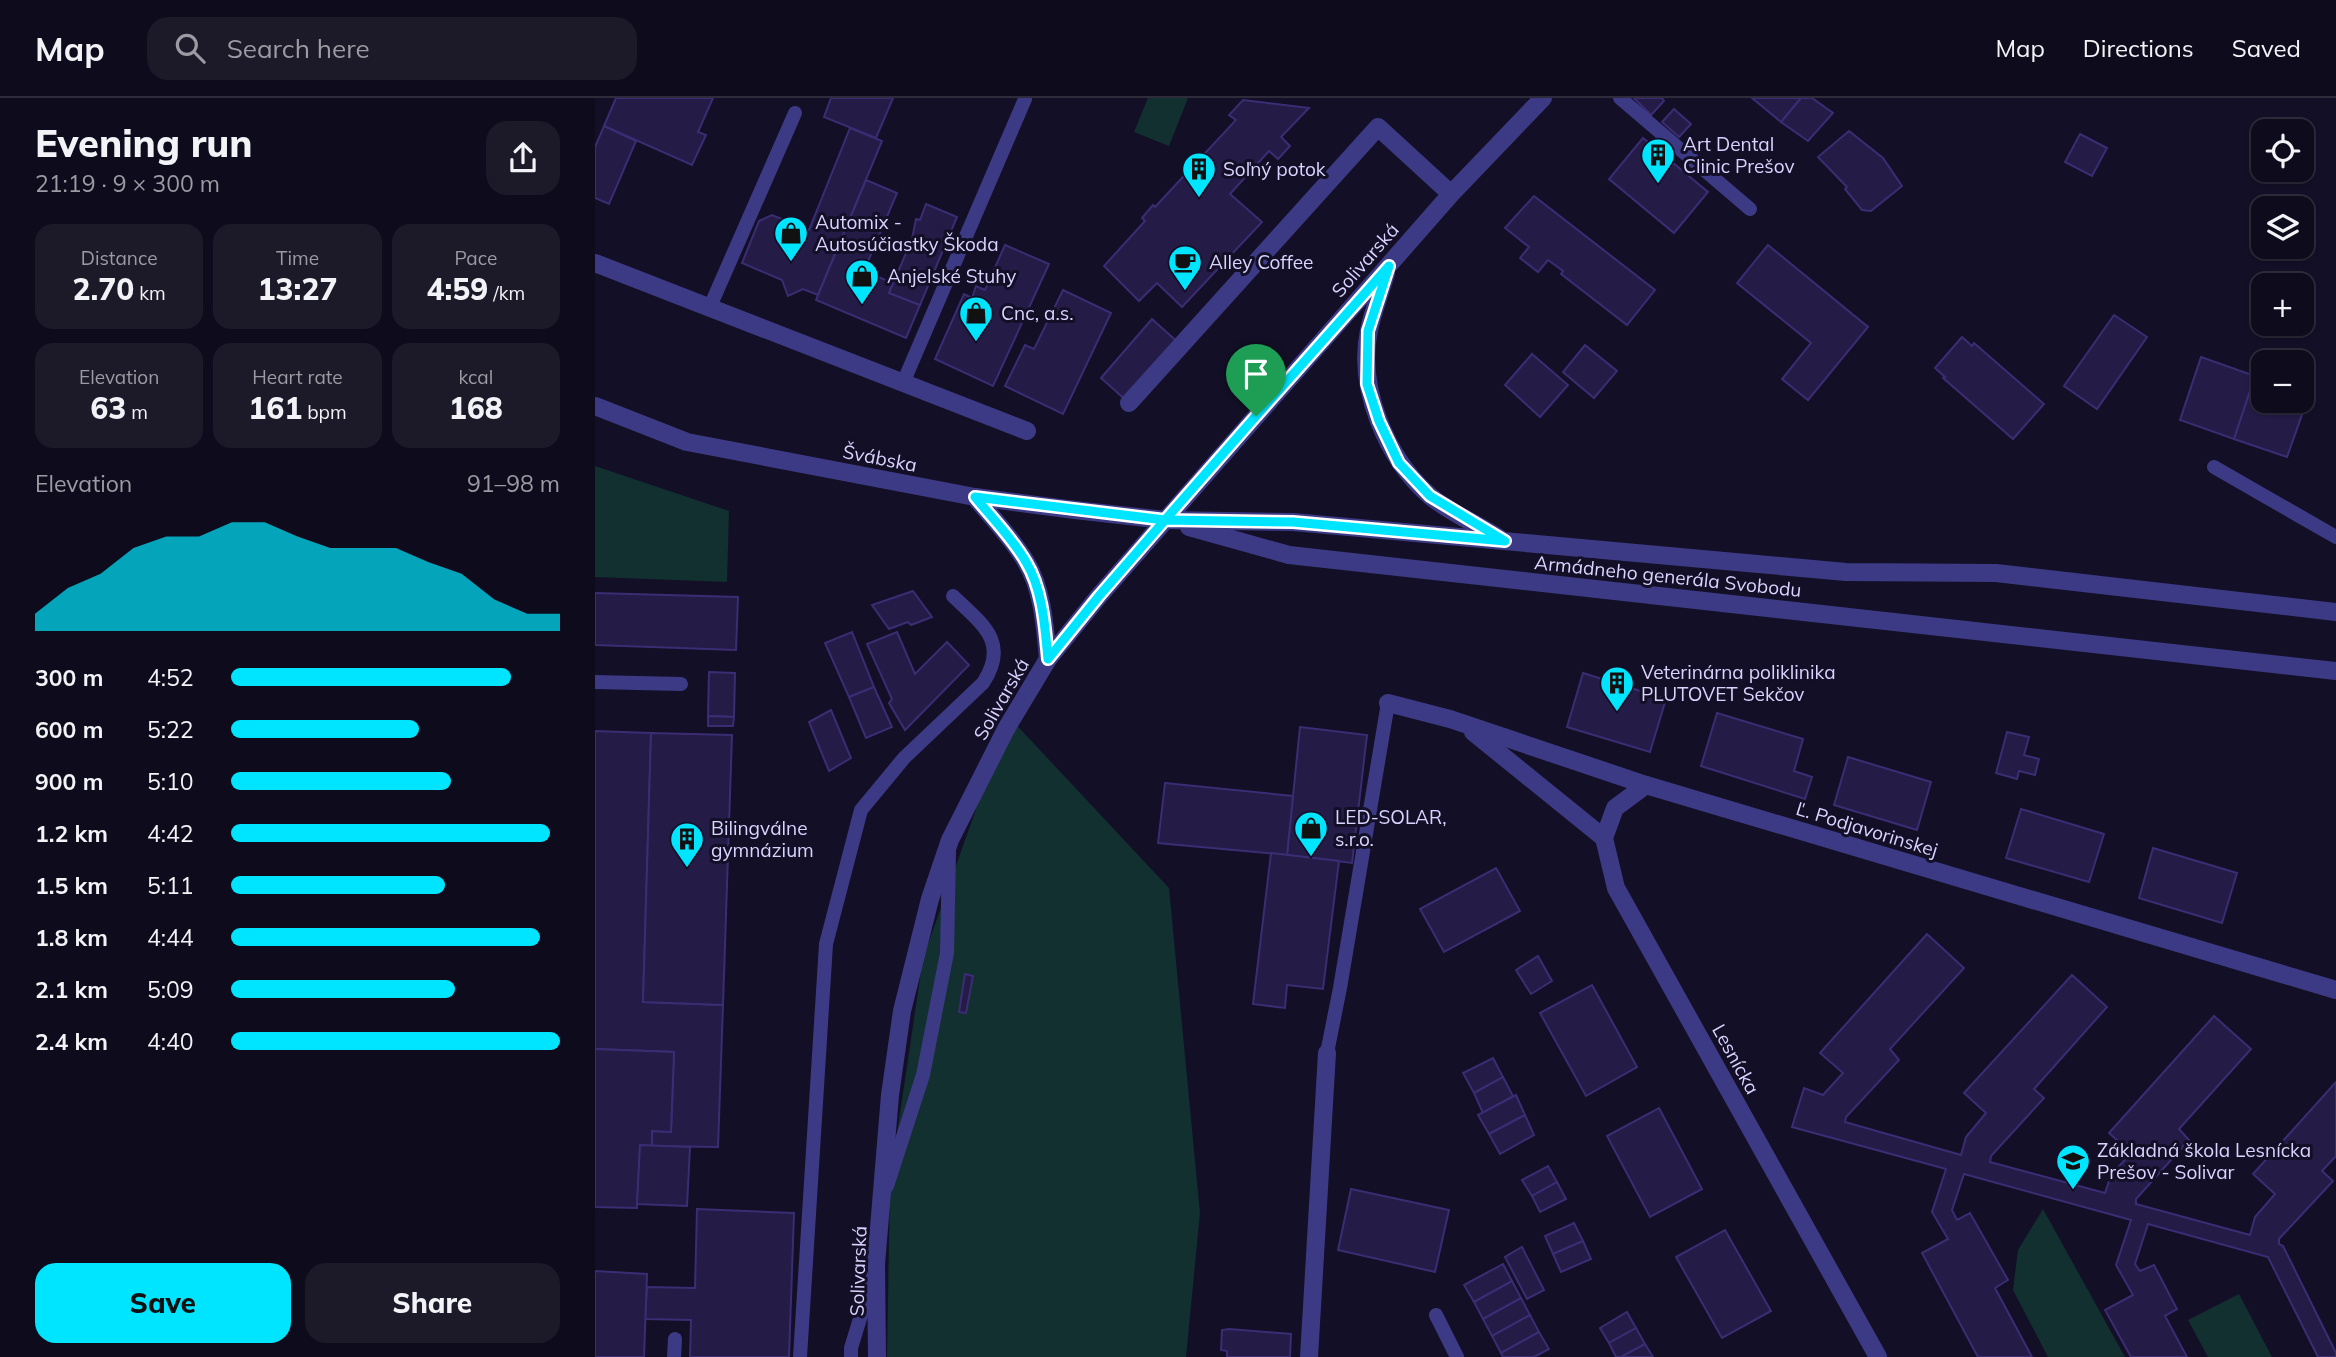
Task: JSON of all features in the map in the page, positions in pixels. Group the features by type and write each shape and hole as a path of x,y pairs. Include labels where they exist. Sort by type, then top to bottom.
{"street":[{"name":"Solivarská","path":"877,1357 876,1264 890,1095 902,1011 916,946 950,840 1006,729 1048,659 1099,596 1451,194 1543,98"},
{"path":"1129,403 1378,127 1451,194"},
{"path":"595,263 1027,431"},
{"path":"1389,266 1368,331 1367,384 1379,421 1399,463 1430,496 1505,541"},
{"name":"Švábska","path":"595,406 687,442 975,497 1165,520"},
{"path":"975,497 1027,562 1044,622 1048,659"},
{"name":"Armádneho generála Svobodu","path":"1165,520 1293,522 1846,572 1996,573 2336,612"},
{"name":"Armádneho generála Svobodu","path":"1165,520 1289,555 2336,671"},
{"name":"Ľ. Podjavorinskej","path":"1388,703 1462,723 1646,785 2336,990"},
{"path":"1462,723 1604,838 1615,808 1646,785"},
{"name":"Lesnícka","path":"1604,838 1616,888 1878,1357"},
{"path":"1309,1357 1327,1053"}],"lane":[{"path":"1620,98 1750,209"},
{"path":"903,383 1025,99"},
{"path":"709,309 795,113"},
{"path":"2214,467 2336,537"},
{"name":"Solivarská","path":"800,1357 826,944 861,810 904,758 983,682 991,671 995,656 992,640 980,622 953,596"},
{"path":"595,682 681,684"},
{"path":"1327,1053 1388,703"},
{"path":"883,1201 923,1075 947,953 950,840"},
{"path":"851,1357 851,1348 876,1264"},
{"path":"1436,1315 1457,1357"},
{"path":"674,1357 675,1339"}],"green space":[{"path":"1148,98 1188,98 1169,146 1134,132"},
{"path":"595,466 729,511 727,582 595,577"},
{"path":"1009,717 1169,888 1200,1213 1186,1357 887,1357 890,1181 923,958"},
{"path":"2043,1209 2125,1357 2048,1357 2013,1290 2018,1250"},
{"path":"2239,1294 2272,1357 2208,1357 2188,1320"}],"building":[{"path":"616,98 713,98 698,132 706,135 692,165 604,126"},
{"path":"831,98 893,98 876,138 824,117"},
{"path":"1634,98 1662,98 1664,101 1651,115"},
{"path":"1752,98 1801,98 1781,122"},
{"path":"1801,98 1812,98 1833,113 1808,141 1781,122"},
{"name":"Soľný potok","path":"1243,100 1309,108 1281,137 1290,146 1278,159 1269,151 1230,194 1262,222 1182,307 1157,283 1139,301 1104,266 1145,221 1142,218 1153,205 1155,207 1236,120 1229,115"},
{"path":"1674,109 1691,124 1679,137 1662,122"},
{"path":"604,126 636,141 609,204 595,198 595,147"},
{"path":"850,128 882,141 818,295 803,289 788,296 782,280 742,263 759,221 772,215 809,230"},
{"path":"1849,131 1883,158 1902,186 1871,211 1862,210 1845,189 1847,187 1818,157"},
{"path":"2080,134 2107,148 2092,176 2065,162"},
{"name":"Art Dental Clinic Prešov","path":"1643,138 1708,192 1674,233 1609,179"},
{"path":"866,180 897,193 864,271 893,283 889,293 920,305 906,338 816,300"},
{"path":"1534,196 1655,290 1627,325 1561,274 1563,271 1548,260 1538,272 1520,258 1529,247 1505,228"},
{"path":"926,204 957,217 920,305 889,293 912,239 916,219 920,220"},
{"path":"1005,245 1049,264 993,386 935,359 964,294 972,298 976,286 985,290"},
{"path":"1768,245 1868,327 1808,400 1782,379 1811,343 1737,283"},
{"path":"1063,290 1111,313 1063,414 1005,386 1025,345 1034,349"},
{"path":"2114,315 2147,337 2097,409 2064,386"},
{"path":"1152,319 1181,345 1129,403 1101,378"},
{"path":"1962,337 1972,346 1974,343 2044,404 2013,439 1935,368"},
{"path":"1585,345 1617,371 1594,398 1563,372"},
{"path":"1532,354 1568,385 1540,417 1505,385"},
{"path":"2201,357 2251,375 2251,388 2234,439 2180,420"},
{"path":"2251,388 2251,413 2303,413 2287,457 2234,439"},
{"path":"913,591 932,617 889,629 872,605"},
{"path":"595,593 738,597 736,650 595,645"},
{"path":"852,632 874,687 849,697 825,643"},
{"path":"897,632 915,674 947,642 969,665 905,730 889,703 892,699 867,644"},
{"path":"709,672 735,673 734,717 708,716"},
{"name":"Veterinárna poliklinika PLUTOVET Sekčov","path":"1583,673 1666,699 1650,752 1567,727"},
{"path":"874,687 892,727 866,738 849,697"},
{"path":"831,710 851,758 829,771 809,722"},
{"path":"1717,713 1803,739 1794,771 1812,777 1805,799 1701,766"},
{"path":"708,716 734,717 733,726 708,726"},
{"path":"1300,727 1367,735 1352,863 1287,855"},
{"path":"595,731 651,733 643,1002 723,1005 718,1147 652,1146 652,1131 671,1132 674,1052 595,1049"},
{"path":"2007,732 2029,737 2024,755 2039,759 2035,775 2019,771 2017,779 1996,773"},
{"name":"Bilingválne gymnázium","path":"651,733 732,735 723,1005 643,1002"},
{"path":"1848,757 1931,782 1917,830 1834,805"},
{"path":"1165,783 1293,796 1287,855 1158,843"},
{"path":"2021,809 2104,834 2089,882 2006,858"},
{"path":"2153,848 2237,873 2222,923 2139,898"},
{"path":"1271,853 1339,861 1323,989 1287,985 1285,1008 1253,1004"},
{"path":"1496,868 1520,911 1444,952 1420,909"},
{"path":"1927,934 1964,968 1890,1049 1899,1060 1846,1117 1845,1122 1961,1155 1966,1137 1986,1113 1964,1093 2072,975 2107,1007 2034,1089 2044,1098 1991,1156 1990,1162 2105,1193 2111,1175 2131,1153 2109,1133 2214,1016 2251,1049 2179,1129 2189,1140 2136,1199 2136,1204 2250,1235 2255,1217 2275,1194 2253,1174 2336,1082 2336,1156 2322,1171 2333,1181 2279,1239 2279,1244 2283,1246 2336,1357 2318,1357 2268,1257 2148,1224 2135,1264 2140,1271 2154,1265 2177,1309 2165,1316 2187,1357 2131,1357 2105,1310 2133,1295 2116,1265 2131,1220 1964,1174 1952,1210 1957,1220 1970,1213 2008,1280 1995,1288 2032,1357 1978,1357 1922,1253 1948,1239 1932,1212 1946,1169 1792,1127 1804,1088 1823,1095 1843,1073 1820,1053"},
{"path":"1538,956 1552,981 1531,994 1516,970"},
{"path":"965,974 973,976 966,1013 959,1012"},
{"path":"1592,985 1637,1067 1586,1096 1540,1013"},
{"path":"595,1049 674,1052 671,1132 652,1131 652,1146 640,1145 637,1208 595,1207"},
{"path":"1493,1058 1503,1077 1474,1093 1463,1073"},
{"path":"1503,1077 1513,1096 1483,1113 1474,1093"},
{"path":"1516,1095 1525,1115 1489,1134 1478,1115"},
{"path":"1659,1108 1702,1189 1650,1217 1607,1136"},
{"path":"1525,1115 1534,1135 1500,1154 1489,1134"},
{"path":"640,1145 690,1147 687,1206 637,1204"},
{"path":"1548,1166 1557,1182 1532,1196 1522,1180"},
{"path":"1557,1182 1566,1199 1540,1212 1532,1196"},
{"path":"1351,1189 1449,1210 1435,1272 1338,1250"},
{"path":"697,1209 794,1213 789,1357 690,1357 691,1320 645,1319 647,1287 695,1288"},
{"path":"1574,1223 1583,1241 1553,1254 1545,1236"},
{"path":"1725,1230 1771,1311 1722,1338 1676,1257"},
{"path":"1583,1241 1591,1259 1561,1272 1553,1254"},
{"path":"1522,1247 1544,1290 1527,1299 1505,1257"},
{"path":"1503,1264 1512,1281 1474,1302 1464,1285"},
{"path":"595,1271 647,1274 644,1357 595,1357"},
{"path":"1512,1281 1521,1298 1483,1319 1474,1302"},
{"path":"1521,1298 1530,1315 1492,1336 1483,1319"},
{"path":"1627,1312 1636,1328 1609,1343 1600,1328"},
{"path":"1530,1315 1539,1332 1501,1353 1492,1336"},
{"path":"1636,1328 1645,1344 1616,1357 1609,1343"},
{"path":"1222,1330 1291,1334 1290,1357 1227,1357 1227,1351 1221,1350"},
{"path":"1539,1332 1549,1349 1534,1357 1503,1357 1501,1353"},
{"path":"1645,1344 1653,1357 1621,1357"}],"place":[{"name":"Art Dental Clinic Prešov","path":"1658,185"},
{"name":"Soľný potok","path":"1199,199"},
{"name":"Automix - Autosúčiastky Škoda","path":"791,263"},
{"name":"Alley Coffee","path":"1185,292"},
{"name":"Anjelské Stuhy","path":"862,306"},
{"name":"Cnc, a.s.","path":"976,343"},
{"name":"Veterinárna poliklinika PLUTOVET Sekčov","path":"1617,713"},
{"name":"LED-SOLAR, s.r.o.","path":"1311,858"},
{"name":"Bilingválne gymnázium","path":"687,869"},
{"name":"Základná škola Lesnícka Prešov - Solivar","path":"2073,1191"}],"route":[{"path":"1256,416 1165,520 975,497 1027,562 1035,581 1044,622 1048,659 1165,520 1293,522 1505,541 1430,496 1399,463 1379,421 1367,384 1368,331 1389,266 1256,416"}]}
